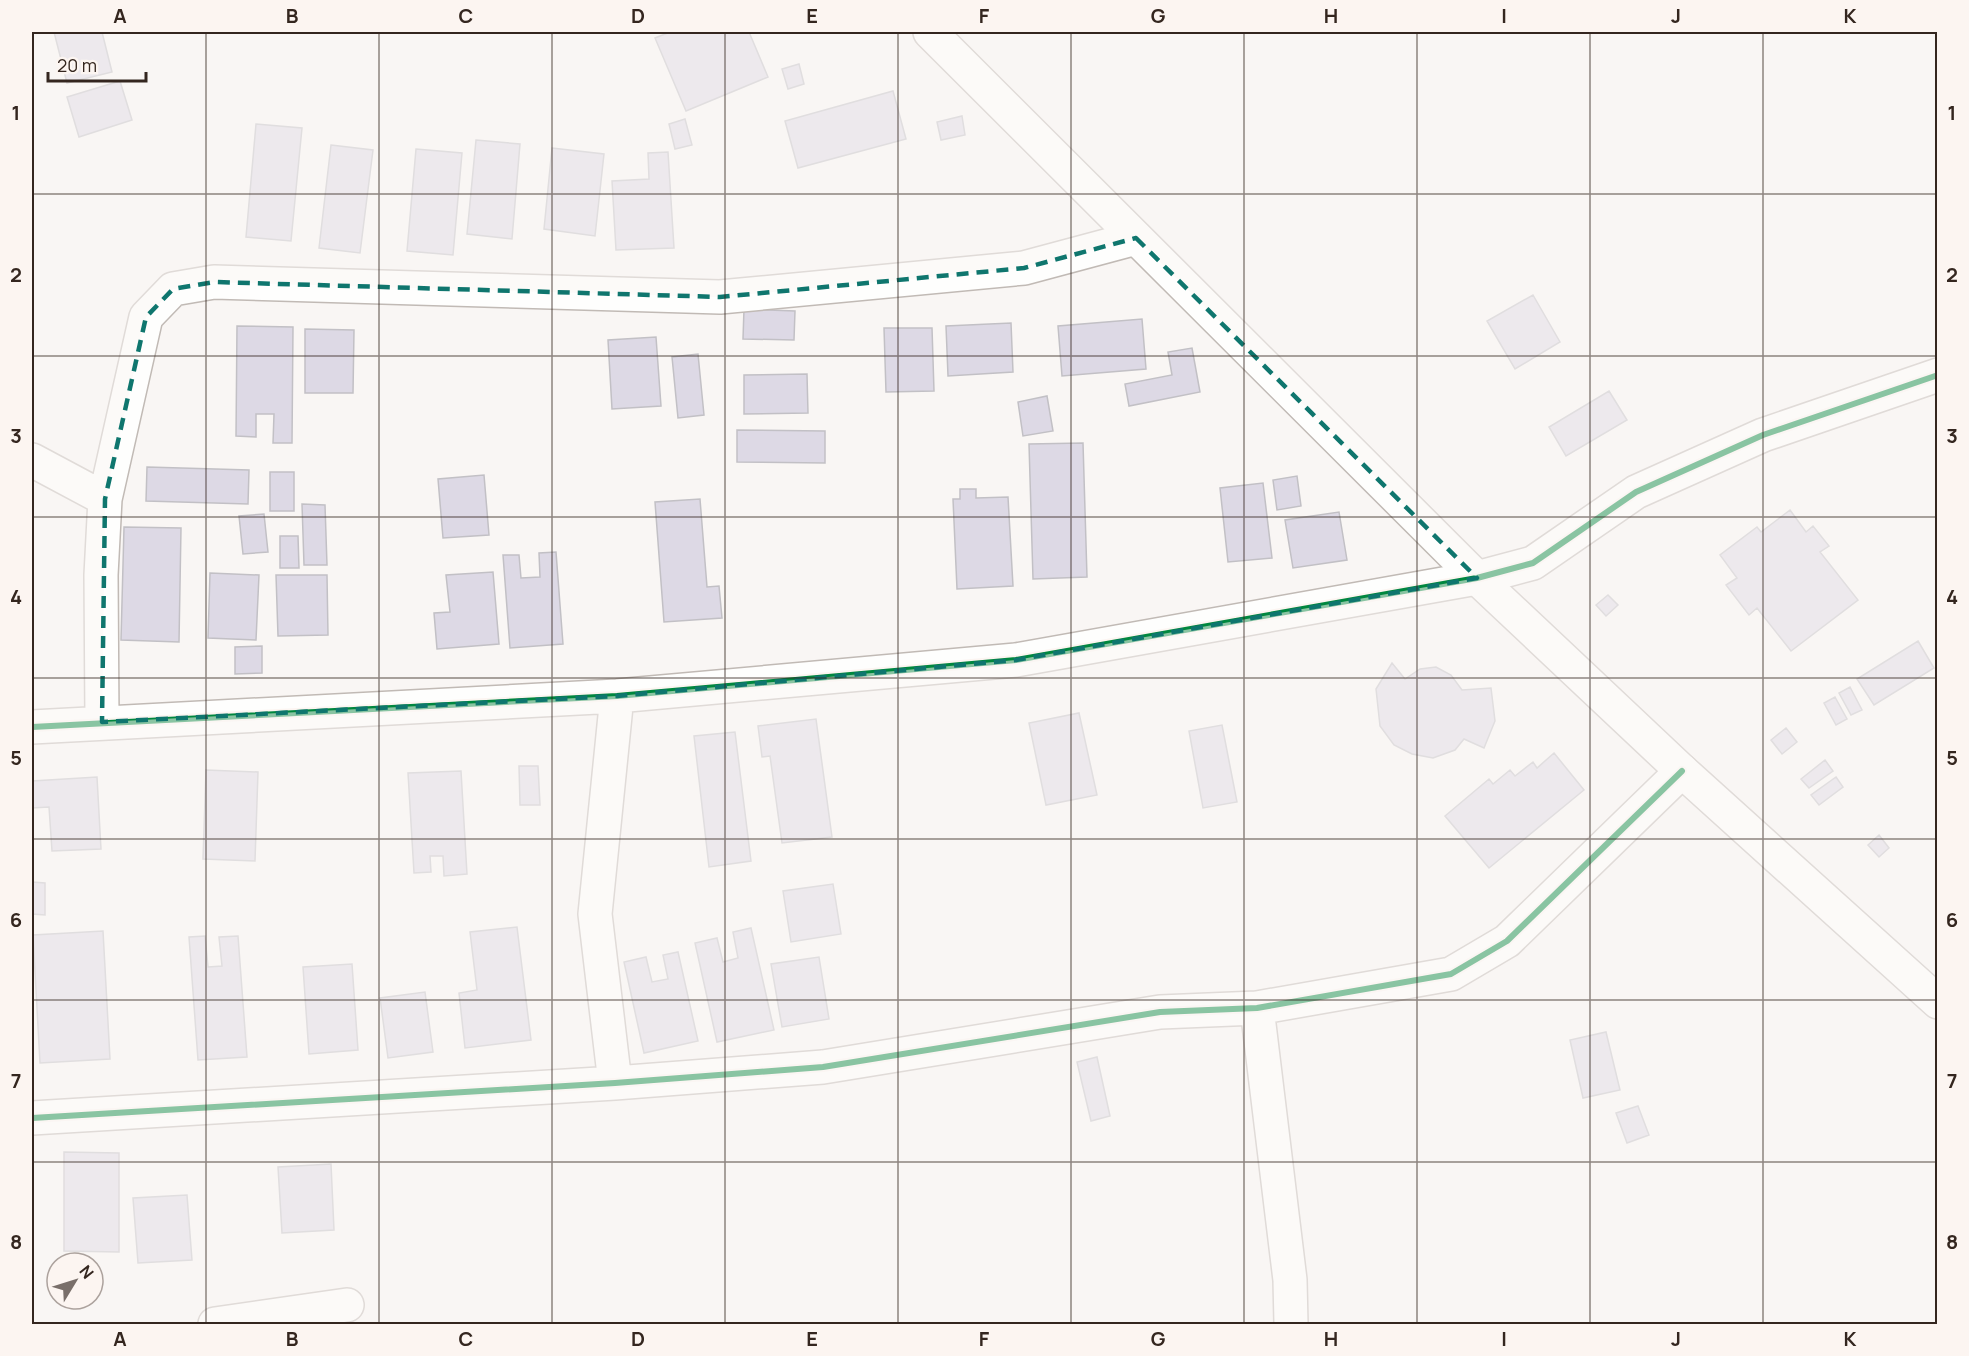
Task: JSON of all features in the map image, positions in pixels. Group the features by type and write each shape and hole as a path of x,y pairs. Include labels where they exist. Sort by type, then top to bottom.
{"street":[{"path":"930,32 1477,578 1682,771 1938,1002"},
{"path":"102,722 100,575 105,499 146,317 173,289 214,282 720,297 1024,268 1136,238"},
{"path":"32,727 617,696 1016,660 1477,578 1533,563 1636,492 1763,435 1938,375"},
{"path":"32,460 105,499"},
{"path":"615,1083 595,914 617,696"},
{"path":"32,1118 615,1083 823,1067 1160,1012 1257,1008 1451,974 1507,940 1682,771"},
{"path":"1257,1008 1290,1280 1291,1324"},
{"path":"215,1324 347,1305"}],"highlighted area":[{"path":"1136,238 1477,578 1016,660 617,696 102,722 105,499 146,317 173,289 214,282 720,297 1024,268"}],"building":[{"path":"54,32 102,32 112,72 67,83"},
{"path":"670,32 749,32 768,77 686,111 655,38"},
{"path":"799,64 804,84 788,89 782,69"},
{"path":"120,81 132,120 79,137 67,97"},
{"path":"893,91 906,139 798,168 785,121"},
{"path":"962,116 965,135 941,140 937,122"},
{"path":"685,119 692,145 675,149 669,124"},
{"path":"256,124 302,128 291,241 246,237"},
{"path":"476,140 520,144 512,239 467,234"},
{"path":"331,145 373,150 360,253 319,248"},
{"path":"552,148 604,154 595,236 544,229"},
{"path":"416,149 462,153 453,255 407,251"},
{"path":"668,152 674,248 616,250 612,181 649,179 648,153"},
{"path":"1533,295 1560,342 1515,369 1487,321"},
{"path":"744,309 795,311 794,340 743,339"},
{"path":"1142,319 1146,369 1062,376 1058,326"},
{"path":"1011,323 1013,372 948,376 946,326"},
{"path":"237,326 293,327 292,443 273,443 274,414 256,414 256,437 236,436"},
{"path":"884,328 932,328 934,391 886,392"},
{"path":"305,329 354,330 353,393 305,393"},
{"path":"656,337 661,406 612,409 608,340"},
{"path":"1192,348 1200,392 1129,406 1125,384 1172,375 1168,352"},
{"path":"698,354 704,415 678,418 672,357"},
{"path":"807,374 808,413 744,414 744,375"},
{"path":"1609,391 1627,420 1566,456 1549,427"},
{"path":"1047,396 1053,431 1023,436 1018,402"},
{"path":"737,430 825,431 825,463 737,462"},
{"path":"1083,443 1087,577 1033,579 1029,444"},
{"path":"147,467 249,470 248,504 146,501"},
{"path":"270,472 294,472 294,511 270,511"},
{"path":"484,475 489,535 443,538 438,479"},
{"path":"1297,476 1301,506 1277,510 1273,480"},
{"path":"1263,483 1272,558 1228,562 1220,488"},
{"path":"960,489 976,489 976,498 1008,497 1013,586 957,589 953,499 960,499"},
{"path":"700,499 707,587 719,586 722,618 664,622 655,502"},
{"path":"302,504 325,505 327,565 304,565"},
{"path":"1790,510 1806,532 1813,526 1829,546 1820,552 1858,600 1791,651 1757,608 1749,615 1726,585 1737,578 1720,555 1757,527 1761,532"},
{"path":"1339,512 1347,560 1293,568 1285,520"},
{"path":"264,514 268,552 243,554 239,516"},
{"path":"124,527 181,528 179,642 121,640"},
{"path":"280,536 298,536 299,568 280,568"},
{"path":"556,552 563,644 510,648 503,555 519,555 521,578 540,577 539,553"},
{"path":"493,572 499,644 437,649 434,613 450,612 446,575"},
{"path":"210,573 259,575 256,640 208,638"},
{"path":"276,575 327,575 328,635 278,636"},
{"path":"1608,595 1618,605 1606,616 1596,605"},
{"path":"1918,641 1934,668 1874,705 1857,679"},
{"path":"262,646 262,673 235,674 235,647"},
{"path":"1392,663 1405,679 1420,669 1436,667 1451,675 1462,690 1491,688 1495,721 1484,748 1464,739 1455,750 1433,758 1412,754 1394,745 1380,726 1376,689"},
{"path":"1850,687 1862,710 1851,715 1839,693"},
{"path":"1835,697 1847,719 1836,725 1824,703"},
{"path":"1079,713 1097,795 1046,805 1029,723"},
{"path":"816,719 832,837 782,843 770,756 762,757 758,726"},
{"path":"1222,725 1237,802 1203,808 1189,731"},
{"path":"1786,728 1797,742 1782,754 1771,740"},
{"path":"735,732 751,861 709,867 694,736"},
{"path":"1554,753 1584,790 1489,868 1445,816 1489,779 1493,784 1510,770 1515,776 1533,762 1537,768"},
{"path":"1825,760 1833,771 1809,788 1801,779"},
{"path":"519,766 538,766 540,805 520,805"},
{"path":"206,770 258,772 255,861 203,859"},
{"path":"461,771 467,874 444,876 443,856 430,856 431,872 414,873 408,773"},
{"path":"97,777 101,849 52,851 49,807 32,808 32,781"},
{"path":"1836,777 1843,787 1819,805 1811,795"},
{"path":"1879,835 1889,848 1879,857 1868,845"},
{"path":"32,882 45,883 45,915 32,914"},
{"path":"833,884 841,934 791,942 783,891"},
{"path":"517,927 531,1040 465,1048 459,993 477,990 470,932"},
{"path":"751,928 774,1030 717,1042 695,943 717,938 723,962 738,958 733,932"},
{"path":"103,931 110,1059 40,1063 33,935"},
{"path":"205,936 208,967 222,966 219,937 238,936 247,1057 198,1060 189,937"},
{"path":"678,952 698,1041 644,1053 624,962 646,957 652,982 668,979 663,955"},
{"path":"819,957 829,1019 782,1027 771,964"},
{"path":"352,964 358,1050 309,1054 303,967"},
{"path":"425,992 433,1052 388,1058 380,998"},
{"path":"1606,1032 1620,1090 1583,1098 1570,1040"},
{"path":"1097,1057 1110,1116 1091,1121 1077,1062"},
{"path":"1638,1106 1649,1135 1627,1143 1616,1113"},
{"path":"64,1152 119,1153 119,1252 64,1251"},
{"path":"331,1164 334,1230 282,1233 278,1167"},
{"path":"187,1195 192,1260 138,1263 133,1198"}],"cycle path":[{"path":"32,727 617,696 1016,660 1477,578 1533,563 1636,492 1763,435 1938,375"},
{"path":"32,1118 615,1083 823,1067 1160,1012 1257,1008 1451,974 1507,941 1682,771"}]}
